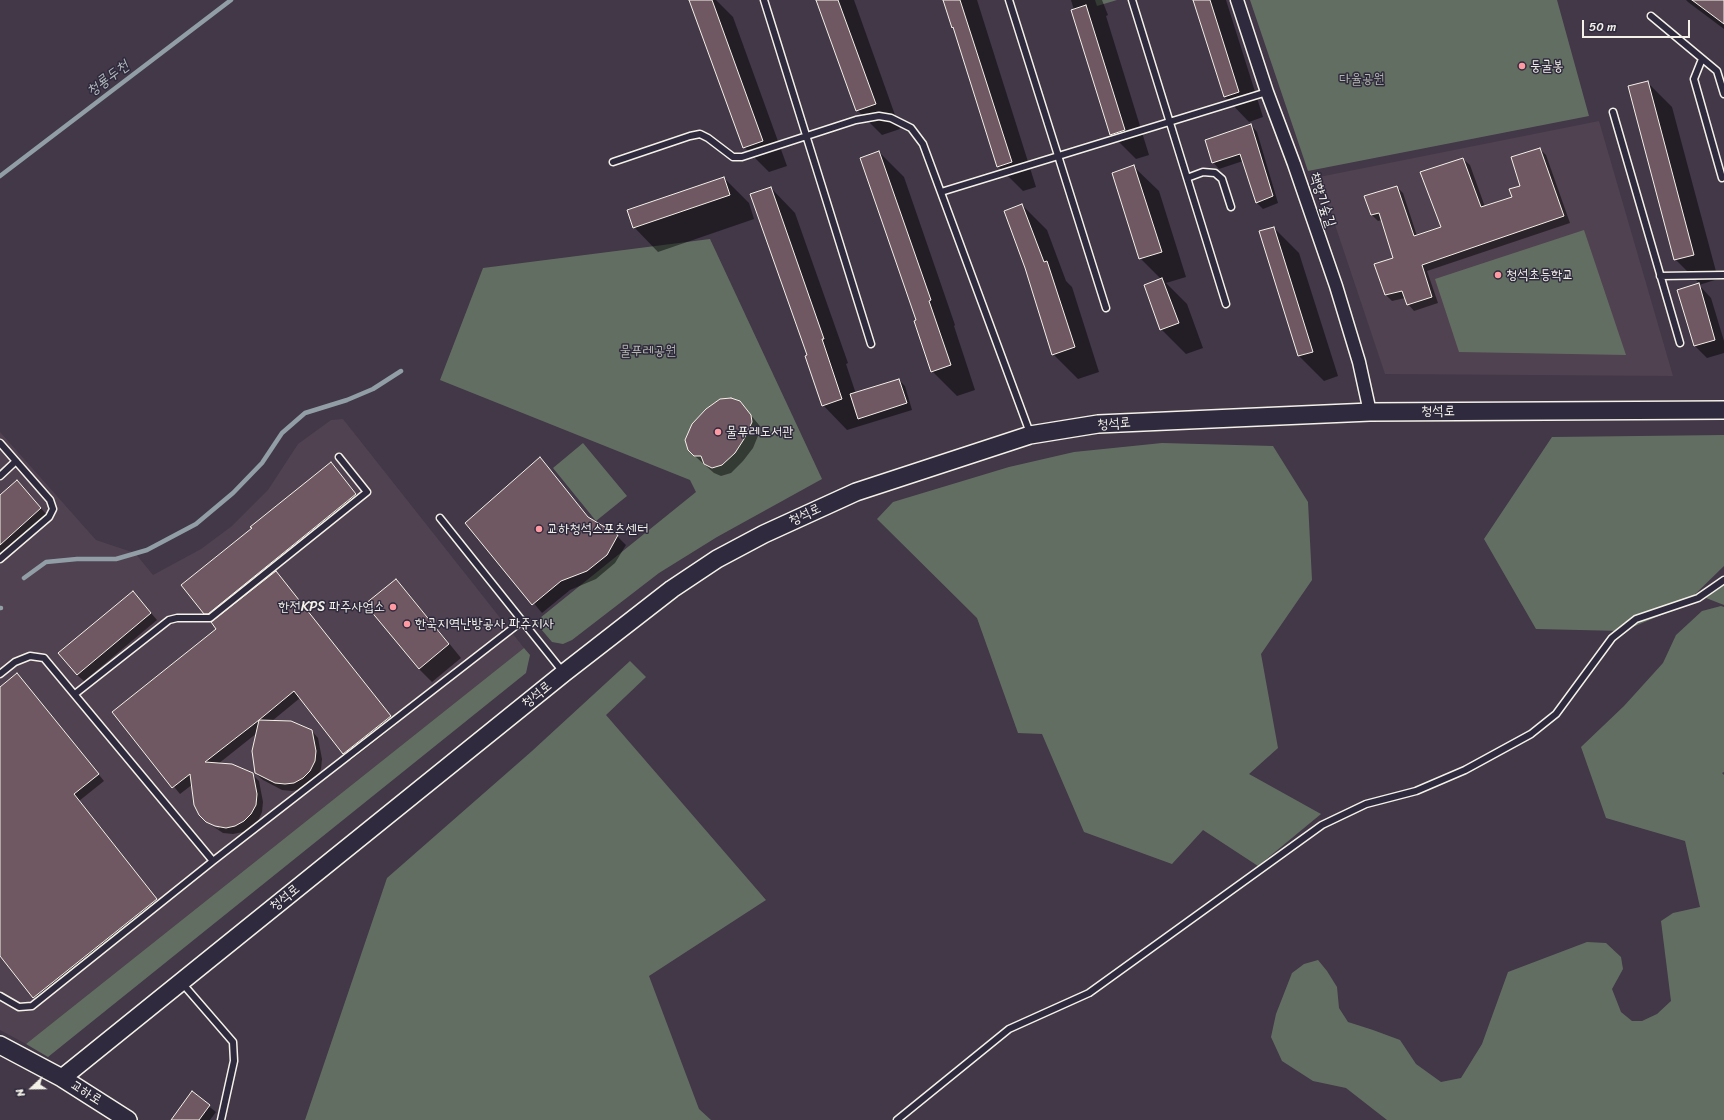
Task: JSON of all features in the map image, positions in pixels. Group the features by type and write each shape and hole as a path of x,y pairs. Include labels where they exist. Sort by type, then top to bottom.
{"main road":[{"name":"청석로","path":"62,1078 564,673 672,589 717,559 764,534 856,492 1030,435 1098,424 1370,412 1724,410"},
{"name":"교하로","path":"0,1045 62,1078 128,1120"}],"street":[{"name":"책향기숲길","path":"1237,0 1267,92 1294,164 1336,286 1360,362 1370,412"}],"lane":[{"path":"764,0 871,344"},
{"path":"1009,0 1106,308"},
{"path":"1132,0 1226,304"},
{"path":"1651,16 1717,72 1724,94"},
{"path":"1702,59 1694,79 1722,178"},
{"path":"941,192 1267,92"},
{"path":"1613,112 1680,342"},
{"path":"613,162 700,134 708,138 733,157 742,157 856,120 879,116 891,118 911,128 923,144 1030,435"},
{"path":"1717,161 1724,159"},
{"path":"1187,178 1203,172 1215,173 1222,179 1231,207"},
{"path":"1660,276 1724,275"},
{"path":"0,444 50,500 53,509 49,517 0,559"},
{"path":"75,694 169,620 177,618 210,618 367,492 339,457"},
{"path":"0,476 16,462"},
{"path":"440,518 564,673"},
{"path":"897,1120 1009,1029 1089,993 1322,825 1366,804 1416,791 1465,770 1531,734 1556,714 1612,638 1636,619 1698,598 1724,580"},
{"path":"0,996 19,1007 32,1006 213,861 522,621"},
{"path":"0,674 15,662 30,656 44,658 213,861"},
{"path":"181,982 232,1042 234,1061 221,1120"}],"shaded area":[{"name":"청석초등학교","path":"1599,121 1673,376 1385,374 1319,177"},
{"path":"343,419 524,648 26,1044 0,1030 0,432 96,540 135,553 153,575 201,549 232,526 268,490 298,444 331,420"}],"green space":[{"path":"1095,0 1117,0 1097,6"},
{"name":"다율공원","path":"1250,0 1557,0 1589,116 1308,171"},
{"path":"1584,230 1626,355 1459,352 1435,279"},
{"name":"물푸레공원","path":"710,239 822,479 717,537 659,573 572,640 563,644 552,642 535,622 696,492 690,480 440,380 483,268"},
{"path":"1724,435 1724,566 1683,606 1623,631 1536,629 1484,539 1552,437"},
{"path":"583,443 627,496 596,521 553,468"},
{"path":"1162,443 1273,446 1308,502 1312,580 1261,654 1278,748 1249,774 1321,814 1258,866 1203,830 1172,864 1084,832 1042,734 1018,733 977,618 877,519 893,502 1009,467 1074,452"},
{"path":"1724,585 1724,605 1706,598"},
{"path":"1721,606 1724,607 1724,772 1722,773 1724,775 1724,1120 1387,1120 1346,1088 1313,1081 1282,1061 1271,1037 1276,1014 1292,973 1304,964 1318,960 1337,987 1339,1008 1348,1022 1400,1040 1416,1064 1441,1082 1461,1078 1482,1044 1508,972 1587,942 1606,943 1621,957 1623,969 1612,989 1621,1012 1632,1021 1642,1021 1657,1014 1671,1001 1661,921 1673,913 1700,907 1685,841 1606,818 1581,747 1624,706 1663,663 1676,635 1702,611"},
{"path":"524,648 530,655 526,673 48,1057 26,1044"},
{"path":"630,661 646,677 606,715 766,900 649,976 699,1109 711,1120 305,1120 387,878 532,751"}],"building":[{"path":"689,0 712,0 763,141 743,148"},
{"path":"816,0 838,0 876,104 856,111"},
{"path":"943,0 960,0 1012,162 997,167 953,27 952,28"},
{"path":"1193,0 1210,0 1239,92 1224,97"},
{"path":"1692,0 1724,0 1724,24"},
{"path":"1086,5 1125,130 1110,135 1071,10"},
{"path":"1648,81 1694,255 1674,260 1628,86"},
{"path":"1251,124 1273,196 1256,203 1240,154 1212,163 1205,140"},
{"path":"1540,148 1564,216 1422,265 1432,297 1407,305 1402,291 1385,295 1374,264 1393,258 1379,213 1371,215 1364,196 1397,186 1414,236 1441,227 1420,172 1463,158 1481,207 1512,197 1509,189 1520,186 1511,157"},
{"path":"879,151 931,300 929,301 951,365 931,372 914,321 916,320 860,158"},
{"path":"1134,165 1162,252 1139,259 1112,173"},
{"path":"724,177 730,195 633,228 627,210"},
{"path":"771,187 824,339 822,339 842,399 822,406 805,356 807,355 750,194"},
{"path":"1022,204 1044,262 1047,261 1075,347 1052,355 1025,268 1004,211"},
{"path":"1274,227 1313,352 1298,356 1259,231"},
{"path":"1162,278 1179,323 1160,330 1144,285"},
{"path":"1699,283 1715,340 1694,346 1677,290"},
{"path":"899,379 907,403 858,419 850,394"},
{"name":"물푸레도서관","path":"731,398 740,401 751,415 752,422 735,453 722,465 712,468 704,464 701,456 694,456 688,450 685,440 692,424 706,409 720,399"},
{"name":"교하청석스포츠센터","path":"540,457 588,517 618,535 607,555 587,571 561,581 532,605 465,523"},
{"path":"331,462 356,494 208,614 204,614 181,585"},
{"path":"17,480 41,508 0,545 0,495"},
{"path":"276,571 391,716 343,754 294,691 205,762 232,764 253,773 257,794 256,805 251,814 244,821 235,826 226,828 215,826 206,822 199,815 194,805 190,774 172,788 112,712 216,629 211,622"},
{"name":"한국지역난방공사 파주지사","path":"396,579 449,644 419,669 365,604"},
{"path":"133,591 151,613 77,675 58,653"},
{"path":"17,673 99,774 74,794 157,899 33,998 0,956 0,687"},
{"path":"259,720 291,721 312,730 316,751 315,761 310,771 303,778 294,783 275,783 255,773 252,751"},
{"path":"192,1091 210,1105 199,1120 171,1120"}],"waterway":[{"name":"청룡두천","path":"0,176 231,0"},
{"path":"24,578 46,562 77,559 116,559 147,550 196,524 233,493 262,463 282,433 305,413 347,400 373,389 401,371"}],"place":[{"name":"둥굴봉","path":"1522,66"},
{"name":"청석초등학교","path":"1498,275"},
{"name":"물푸레도서관","path":"718,432"},
{"name":"교하청석스포츠센터","path":"539,529"},
{"name":"한전KPS 파주사업소","path":"393,607"},
{"name":"한국지역난방공사 파주지사","path":"407,624"}]}
